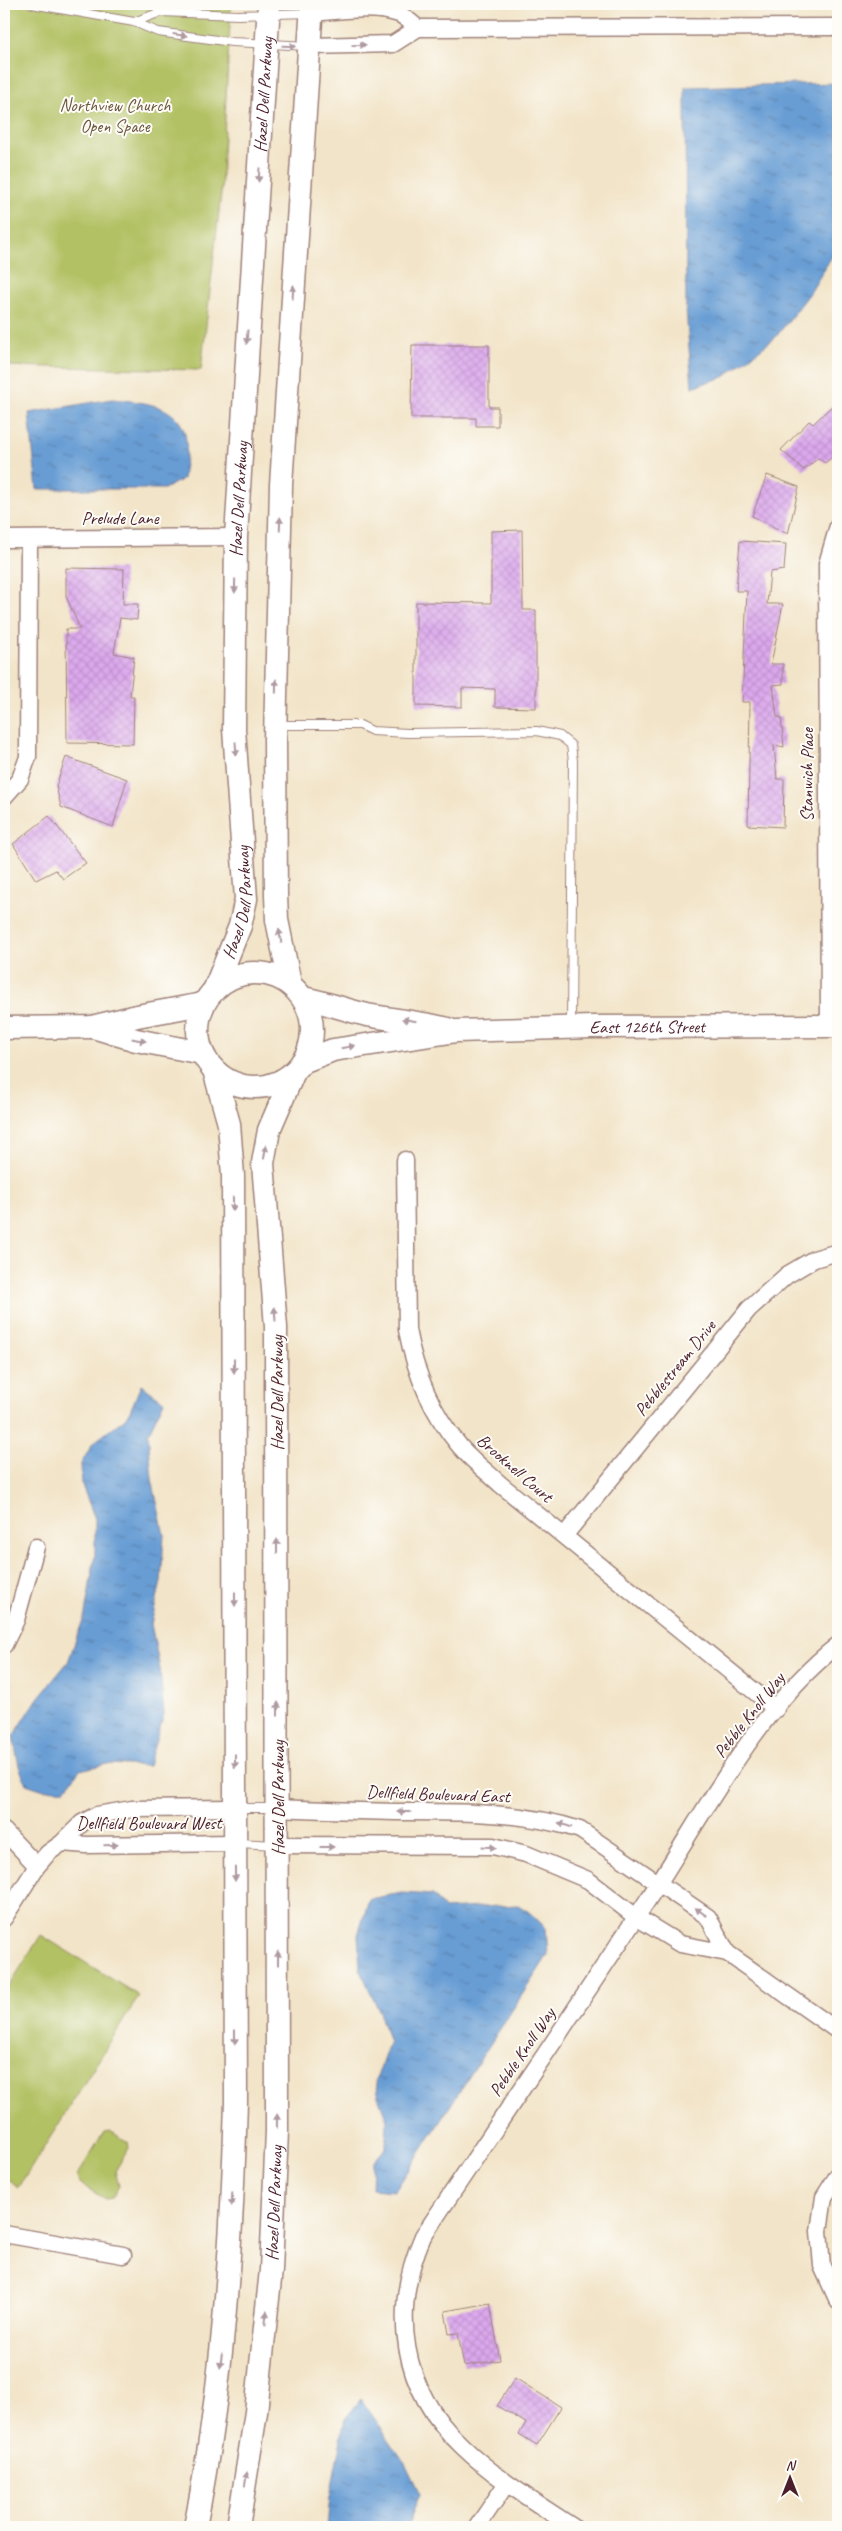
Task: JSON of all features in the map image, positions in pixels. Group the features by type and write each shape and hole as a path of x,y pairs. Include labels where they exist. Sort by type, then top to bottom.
{"main road":[{"name":"Hazel Dell Parkway","path":"296,991 277,920 275,725 278,569 284,432 311,46 312,8"},
{"name":"Hazel Dell Parkway","path":"209,996 240,926 246,899 234,729 236,537 245,365 269,9"},
{"path":"4,1028 92,1027 209,996 232,977 252,972 272,975 296,991 311,1016 312,1035 298,1067 275,1083 253,1087 232,1082 208,1061 92,1027"},
{"name":"East 126th Street","path":"296,991 362,1014 415,1021 456,1031"},
{"path":"194,2527 221,2363 230,2240 236,2101 232,1155 229,1124 197,1034 209,996"},
{"name":"East 126th Street","path":"298,1067 333,1050 456,1031 571,1027 834,1026"},
{"name":"Hazel Dell Parkway","path":"238,2527 256,2412 271,2270 277,2120 276,1327 263,1163 269,1130 298,1067"}],"street":[{"path":"312,8 400,14 418,28"},
{"path":"311,46 393,44 418,28 838,27"},
{"name":"Stanwich Place","path":"834,1026 832,697 827,564 832,541 838,526"},
{"name":"Prelude Lane","path":"4,539 236,537"},
{"path":"4,797 20,779 28,757 29,539"},
{"name":"Brooknell Court","path":"405,1160 407,1330 411,1353 423,1388 458,1445 500,1484 776,1709"},
{"name":"Pebblestream Drive","path":"564,1536 749,1309 787,1275 814,1259 838,1252"},
{"path":"4,1645 16,1620 36,1547"},
{"name":"Pebble Knoll Way","path":"573,2527 507,2483 462,2446 425,2402 407,2350 404,2329 406,2282 412,2260 423,2236 636,1917 742,1753 801,1680 838,1645"},
{"name":"Dellfield Boulevard West","path":"4,1918 37,1866 48,1853 62,1843 82,1823 97,1815 132,1809 235,1808"},
{"name":"Dellfield Boulevard East","path":"278,1808 326,1811 482,1812 556,1822 580,1830 708,1917 727,1953"},
{"path":"4,1831 37,1866"},
{"name":"Dellfield Boulevard West","path":"62,1843 86,1845 235,1843"},
{"name":"Dellfield Boulevard East","path":"278,1845 312,1847 493,1846 526,1854 588,1880 636,1917 680,1944 727,1953 838,2031"},
{"path":"838,2175 824,2197 819,2231 822,2266 838,2301"},
{"path":"4,2234 123,2255"},
{"path":"477,2527 507,2483"}],"lane":[{"path":"32,4 134,22 158,32 267,45 311,46"},
{"path":"134,22 161,12 312,8"},
{"path":"275,725 360,725 372,731 408,733 537,731 560,736 571,745 573,761 571,1027"},
{"path":"235,1808 278,1808"},
{"path":"235,1843 278,1845"}],"green space":[{"name":"Northview Church Open Space","path":"4,4 231,4 221,194 201,370 4,366"},
{"path":"41,1935 139,1996 19,2187 4,2177 4,1994"},
{"path":"110,2131 128,2142 129,2148 115,2171 119,2186 112,2198 105,2199 79,2183 77,2176 104,2132"}],"water":[{"path":"838,83 838,246 810,293 775,338 724,377 692,387 686,309 685,87"},
{"path":"112,399 135,401 158,407 177,418 183,428 186,440 183,479 164,489 37,489 29,413"},
{"path":"141,1385 164,1401 148,1434 152,1479 164,1535 161,1582 151,1624 160,1669 164,1714 148,1766 107,1764 80,1770 65,1789 44,1790 26,1784 19,1766 13,1737 38,1698 68,1662 85,1614 95,1555 95,1519 82,1485 81,1464 93,1443 128,1416"},
{"path":"402,1893 433,1895 444,1909 518,1905 529,1912 546,1928 548,1955 395,2191 372,2189 373,2163 386,2147 387,2120 379,2099 376,2080 389,2043 379,2011 360,1969 358,1935 369,1899"},
{"path":"361,2399 405,2463 420,2494 407,2527 327,2527 330,2496 345,2419"}],"building":[{"path":"412,345 489,345 489,407 498,407 498,426 476,426 476,418 411,418"},
{"path":"838,400 838,452 825,463 818,458 804,470 781,450 809,421 813,424"},
{"path":"767,475 799,487 788,534 752,516"},
{"path":"522,530 523,610 536,610 536,708 495,707 495,689 462,688 462,707 416,706 416,602 491,603 491,531"},
{"path":"740,541 786,544 784,570 770,572 767,604 783,604 771,664 783,664 783,684 773,685 777,717 781,717 784,747 774,745 777,779 784,779 783,827 748,825 750,702 742,702 747,591 736,591"},
{"path":"66,568 124,569 123,604 138,604 137,620 120,618 114,653 134,657 130,696 134,696 133,744 67,743 66,629 80,629 66,596"},
{"path":"66,757 127,779 113,827 61,807 56,786"},
{"path":"49,816 86,863 63,879 56,870 36,880 13,844"},
{"path":"490,2303 500,2360 464,2366 458,2333 449,2334 445,2311"},
{"path":"515,2378 561,2407 537,2445 519,2434 526,2423 497,2406"}]}
